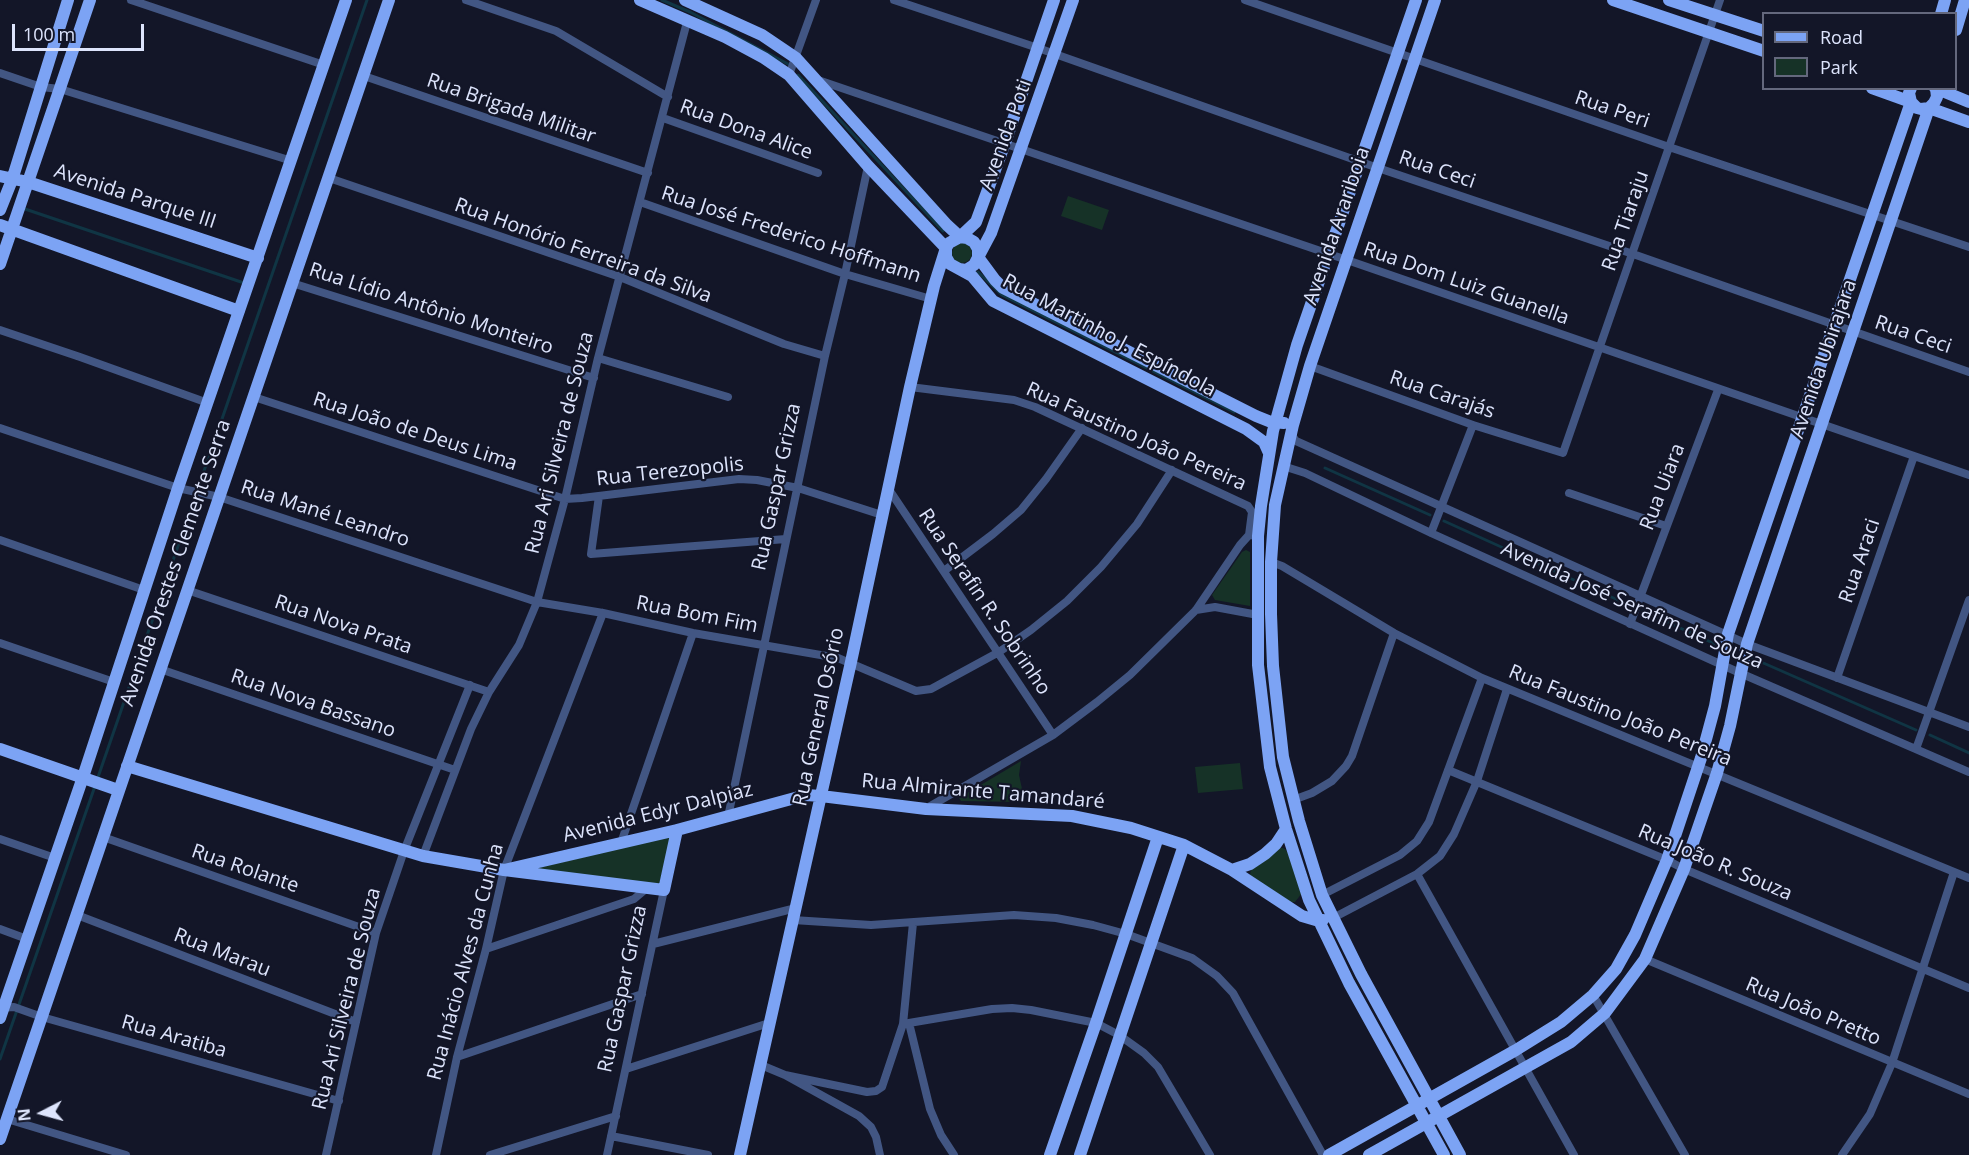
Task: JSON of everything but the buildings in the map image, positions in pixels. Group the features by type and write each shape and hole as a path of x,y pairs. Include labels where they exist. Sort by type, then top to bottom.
{"main road":[{"path":"0,210 6,178 42,87 68,0"},
{"path":"0,264 6,228 28,182 90,0"},
{"name":"Avenida Orestes Clemente Serra","path":"4,1010 55,858 87,779 114,682 144,590 184,489 208,403 346,0"},
{"name":"Avenida Orestes Clemente Serra","path":"0,1139 40,1016 103,837 113,788 127,766 389,0"},
{"name":"Rua Martinho J. Espíndola","path":"640,0 725,37 764,58 789,75 868,166 946,250 950,264 972,276 993,301 1246,429 1264,442 1276,465 1283,466"},
{"name":"Rua Martinho J. Espíndola","path":"685,0 762,36 796,58 960,237 974,242 978,249 978,257 1003,288 1256,416 1276,422"},
{"name":"Avenida Poti","path":"946,250 949,243 960,237 976,222 1054,0"},
{"name":"Avenida Poti","path":"978,257 991,233 1073,0"},
{"name":"Avenida Arariboia","path":"1416,0 1297,345 1276,422 1254,535 1258,665 1266,738 1270,767 1301,878 1349,983 1444,1155"},
{"name":"Avenida Arariboia","path":"1435,0 1310,366 1290,434 1275,505 1271,562 1271,614 1273,666 1283,757 1293,800 1323,895 1428,1099 1460,1155"},
{"path":"1613,0 1762,50"},
{"path":"1669,0 1762,30"},
{"path":"1957,27 1965,0"},
{"path":"1878,90 1911,102 1921,109 1929,108 1969,122"},
{"name":"Avenida Ubirajara","path":"1329,1155 1516,1050 1561,1022 1593,995 1616,969 1635,935 1667,860 1698,765 1715,706 1728,634 1911,102 1910,90"},
{"name":"Avenida Ubirajara","path":"1369,1155 1571,1042 1605,1013 1645,959 1684,869 1717,773 1730,726 1747,644 1929,108 1937,97 1936,90"},
{"path":"1939,90 1969,102"},
{"path":"1375,118 1393,124"},
{"name":"Avenida Parque III","path":"6,178 28,182 258,258"},
{"path":"6,228 239,311"},
{"path":"1337,228 1355,233"},
{"name":"Rua General Osório","path":"740,1155 930,299 946,250"},
{"path":"934,286 957,269 966,270 974,265 978,257"},
{"path":"1307,316 1325,322"},
{"path":"1297,345 1315,352"},
{"path":"1276,422 1286,425 1290,434"},
{"path":"0,749 113,788"},
{"path":"127,766 423,856 504,870 664,890"},
{"name":"Avenida Edyr Dalpiaz","path":"504,870 677,830 806,795 821,796"},
{"name":"Rua Almirante Tamandaré","path":"821,796 926,808 1072,816 1131,828 1184,845 1232,870 1302,916 1319,921"},
{"path":"1232,870 1250,864 1265,854 1276,844 1286,829"},
{"name":"Rua Gaspar Grizza","path":"664,890 677,830"},
{"path":"1050,1155 1158,837"},
{"path":"1080,1155 1184,845"},
{"path":"1319,921 1333,918"}],"street":[{"path":"131,0 324,65"},
{"path":"466,0 556,31 668,97"},
{"path":"789,75 816,0"},
{"name":"Rua Ceci","path":"894,0 1969,372"},
{"name":"Rua Peri","path":"1245,0 1669,147 1969,247"},
{"name":"Rua Tiaraju","path":"1563,453 1720,0"},
{"name":"Rua Ari Silveira de Souza","path":"423,856 471,729 489,692 519,645 537,602 565,499 598,358 687,22"},
{"path":"0,73 42,87 60,89 292,162"},
{"name":"Rua Brigada Militar","path":"364,76 648,173"},
{"name":"Rua Dom Luiz Guanella","path":"814,78 1969,476"},
{"name":"Rua Dona Alice","path":"663,118 818,174"},
{"name":"Rua Gaspar Grizza","path":"728,817 825,356 868,166"},
{"name":"Rua Honório Ferreira da Silva","path":"329,178 620,277 773,340 825,356"},
{"name":"Rua José Frederico Hoffmann","path":"640,202 845,274 930,299"},
{"name":"Rua Lídio Antônio Monteiro","path":"292,283 594,378"},
{"path":"0,330 208,403"},
{"path":"598,358 728,397"},
{"name":"Rua Carajás","path":"1310,366 1473,425 1563,453"},
{"name":"Rua Faustino João Pereira","path":"910,387 1014,400 1035,406 1248,506 1252,512 1254,535"},
{"name":"Rua Uiara","path":"1630,624 1718,390"},
{"name":"Rua João de Deus Lima","path":"254,397 565,499"},
{"path":"1431,533 1473,425"},
{"name":"Rua Mané Leandro","path":"0,428 184,489 219,496 537,602"},
{"path":"944,570 1021,510 1082,428"},
{"name":"Avenida José Serafim de Souza","path":"1290,434 1296,441 1441,508 1747,644 1969,727"},
{"name":"Rua Araci","path":"1837,678 1914,456"},
{"name":"Avenida José Serafim de Souza","path":"1283,466 1305,473 1630,624 1969,772"},
{"name":"Rua Bom Fim","path":"537,602 603,613 693,633 838,658 916,691 931,689 999,652 1067,601 1101,567 1137,524 1172,470"},
{"name":"Rua Terezopolis","path":"565,499 757,480 798,488 882,515"},
{"name":"Rua Serafin R. Sobrinho","path":"888,488 1053,735"},
{"path":"1569,493 1666,526"},
{"path":"599,496 591,554 786,539"},
{"path":"926,808 1053,735 1130,675 1196,610 1240,545 1254,535"},
{"path":"0,540 144,590"},
{"name":"Rua Faustino João Pereira","path":"1271,562 1282,566 1394,633 1482,678 1969,878"},
{"name":"Rua Nova Prata","path":"187,590 489,692"},
{"path":"1916,749 1969,600"},
{"path":"1196,610 1215,607 1258,615"},
{"name":"Rua Inácio Alves da Cunha","path":"436,1155 457,1057 504,870 603,613"},
{"path":"621,843 693,633"},
{"path":"1293,800 1312,793 1332,781 1346,766 1352,756 1394,633"},
{"path":"0,643 114,682"},
{"name":"Rua Nova Bassano","path":"160,669 455,770"},
{"path":"1323,895 1400,855 1417,841 1429,822 1482,678"},
{"name":"Rua Ari Silveira de Souza","path":"327,1155 376,933 404,851 470,686"},
{"path":"1333,918 1417,874 1440,856 1454,834 1477,781 1507,689"},
{"name":"Rua João R. Souza","path":"1448,770 1969,988"},
{"name":"Rua Rolante","path":"103,837 376,933"},
{"path":"0,839 55,858"},
{"path":"1842,1155 1870,1114 1892,1063 1954,872"},
{"path":"1417,874 1574,1155"},
{"path":"486,949 634,898 647,888"},
{"name":"Rua Gaspar Grizza","path":"607,1155 664,890"},
{"path":"653,944 795,914 871,925 1014,915 1056,918 1126,934 1192,958 1217,976 1233,993 1323,1155"},
{"name":"Rua Marau","path":"77,915 356,1022"},
{"path":"785,1075 867,1092 876,1091 882,1087 906,1024 913,923"},
{"path":"0,930 27,939"},
{"name":"Rua João Pretto","path":"1645,959 1969,1094"},
{"path":"457,1057 642,994"},
{"path":"1593,995 1685,1155"},
{"path":"906,1024 992,1008 1043,1012 1096,1023 1119,1035 1144,1053 1158,1067 1210,1155"},
{"name":"Rua Aratiba","path":"4,1010 40,1016 339,1101"},
{"path":"626,1069 769,1023"},
{"path":"906,1024 930,1109 941,1136 954,1155"},
{"path":"761,1065 785,1075 859,1116 871,1127 880,1155"},
{"path":"490,1155 615,1116"},
{"path":"7,1119 126,1155"},
{"path":"611,1136 708,1155"}],"green space":[{"path":"1068,196 1109,210 1102,230 1061,216"},
{"path":"962,243 969,246 972,253 969,260 962,263 955,260 952,253 955,246"},
{"path":"1246,550 1250,552 1250,606 1215,600 1212,595 1242,552"},
{"path":"1021,761 1019,775 1024,798 1019,802 961,801 959,798"},
{"path":"1240,763 1243,789 1198,793 1195,767"},
{"path":"671,836 659,885 533,869"},
{"path":"1280,847 1288,853 1302,893 1295,902 1290,902 1250,875 1251,869"}],"waterway":[{"path":"97,780 367,0"},
{"path":"662,0 690,12 788,64"},
{"path":"798,75 943,231"},
{"path":"25,209 244,283"},
{"path":"978,272 1002,295 1234,412"},
{"path":"1325,468 1430,515"},
{"path":"1444,521 1629,605"},
{"path":"1643,611 1715,644"},
{"path":"1752,658 1916,730"},
{"path":"1930,735 1969,753"},
{"path":"0,1059 95,786"}]}
